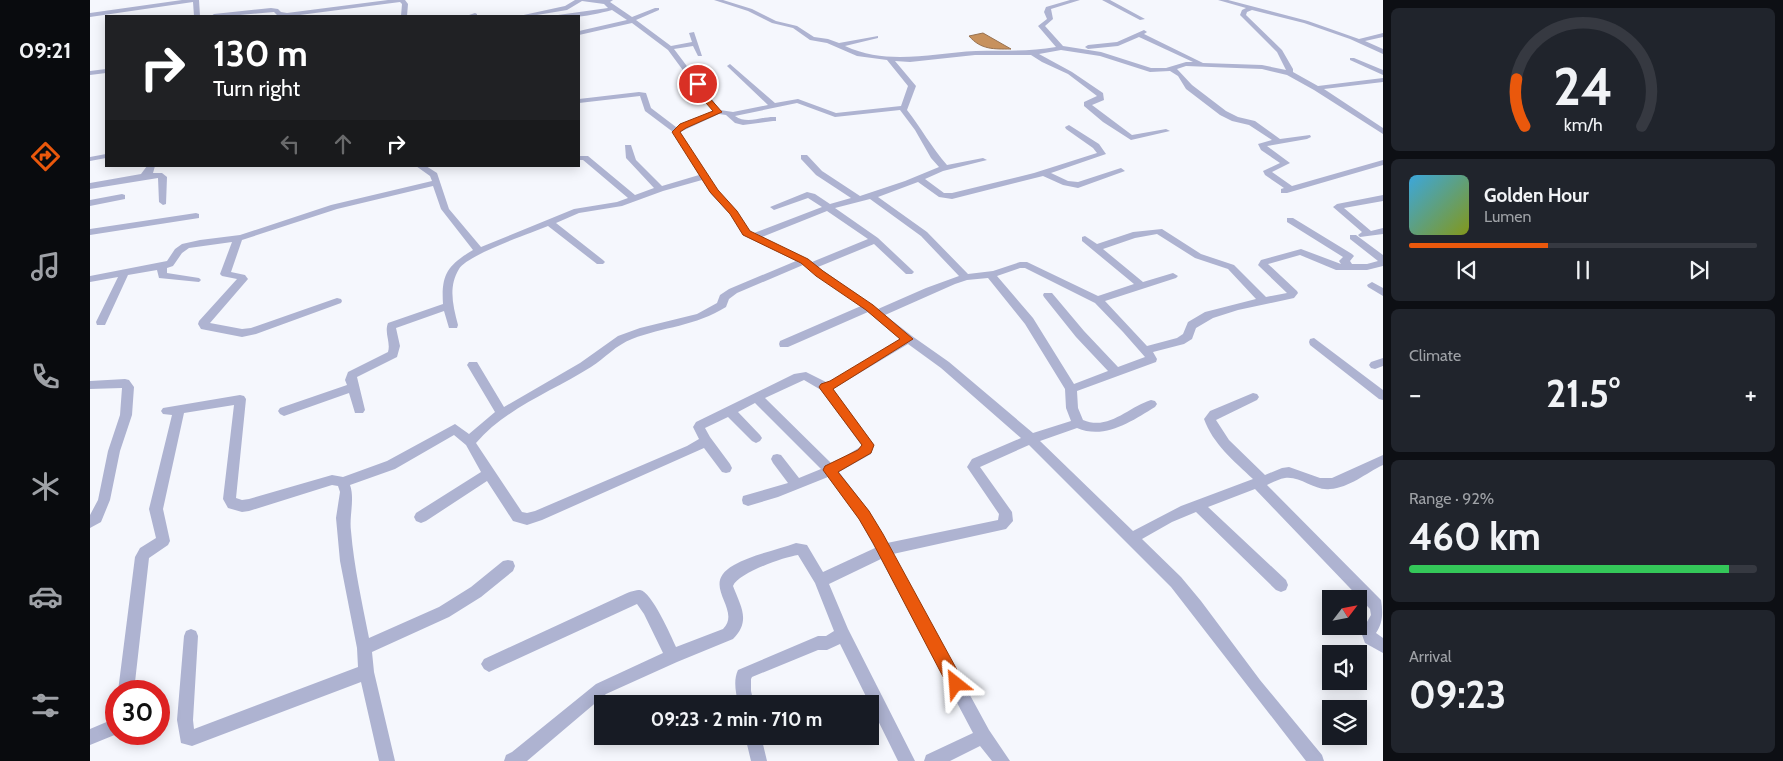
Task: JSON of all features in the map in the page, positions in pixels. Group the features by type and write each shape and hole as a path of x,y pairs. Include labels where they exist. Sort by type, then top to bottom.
{"street":[{"path":"90,15 196,0 197,15"},
{"path":"224,15 271,10 287,15 397,0 407,2 404,15"},
{"path":"528,15 567,8 579,0"},
{"path":"584,0 610,3 670,48 698,84 704,96 736,122 773,119"},
{"path":"717,0 750,10 774,22 795,27 802,30 812,39 828,41 859,55 910,60 975,53 1033,53 1061,48 1118,44 1141,33 1205,65"},
{"path":"1077,0 1046,10 1051,18 1041,28 1061,48 1112,56 1150,70 1172,69 1186,64 1251,66 1289,73 1317,88 1383,132"},
{"path":"1105,0 1142,19"},
{"path":"1221,0 1250,9 1299,20 1383,52"},
{"path":"559,15 610,3"},
{"path":"580,33 632,20 657,9"},
{"path":"1250,9 1244,11 1243,15 1280,51 1290,70 1289,73"},
{"path":"692,33 700,55"},
{"path":"1357,41 1383,35"},
{"path":"840,46 876,37"},
{"path":"670,48 696,43"},
{"path":"1033,53 1044,62 1070,73 1100,95 1101,98 1087,104 1126,135 1136,138 1166,131"},
{"path":"890,59 912,86 903,108"},
{"path":"1352,59 1371,65 1383,73"},
{"path":"730,66 772,105"},
{"path":"1172,69 1180,75 1189,87 1223,112 1235,119 1252,123 1278,141"},
{"path":"90,73 105,71"},
{"path":"1317,88 1383,80"},
{"path":"580,101 642,95 648,109 676,132 714,192 734,213 746,233 783,249 808,263 820,274 945,365 1031,439 1176,582 1316,761"},
{"path":"676,132 683,126 723,112 741,113 772,105 802,102 835,115 878,108 903,108"},
{"path":"903,108 934,156 945,168"},
{"path":"919,178 947,196 1044,173 1102,154 1096,146 1069,127"},
{"path":"1307,137 1265,143 1262,146 1286,163 1267,171 1286,190 1383,162"},
{"path":"628,147 630,158 633,162 660,189"},
{"path":"90,159 105,156"},
{"path":"804,157 819,173 858,199"},
{"path":"580,158 585,158 633,198"},
{"path":"753,237 829,207 871,196 945,168 983,160"},
{"path":"144,176 149,172 151,167"},
{"path":"422,167 430,172 437,182 445,209 479,251"},
{"path":"1044,173 1066,183 1078,185 1122,171"},
{"path":"90,186 158,175 163,177 162,202"},
{"path":"453,325 448,306 447,290 453,270 458,263 479,251 578,211 612,206 705,176"},
{"path":"90,279 162,266 174,260 176,253 181,248 271,230 335,207 437,182"},
{"path":"774,207 807,195 812,196 875,240 909,272"},
{"path":"871,196 924,234 966,277"},
{"path":"90,202 122,197"},
{"path":"1369,234 1337,207 1383,198"},
{"path":"90,232 196,216"},
{"path":"1290,220 1348,256 1344,261 1350,267"},
{"path":"549,222 600,262"},
{"path":"1383,230 1354,237 1383,262"},
{"path":"1095,248 1134,235 1159,231 1198,256 1231,267 1263,300"},
{"path":"238,238 225,274 242,277 243,279 203,324 205,326 242,333 338,301"},
{"path":"470,442 478,431 502,414 587,365 611,345 628,336 705,316 722,304 724,297 732,291 875,240"},
{"path":"1085,240 1142,286"},
{"path":"1146,350 1180,341 1188,336 1190,326 1198,321 1263,300 1290,296 1293,293 1263,265 1264,262 1301,252 1336,268 1367,267 1383,262"},
{"path":"784,344 930,289 966,277 990,275 1021,264 1027,265 1099,301 1146,350 1152,359 1071,389"},
{"path":"162,266 162,276 196,280"},
{"path":"101,322 125,272"},
{"path":"990,275 1029,321 1071,389 1072,408 1078,423 1088,428 1101,427 1127,418 1151,404"},
{"path":"1099,301 1103,297 1172,276"},
{"path":"1372,286 1383,293"},
{"path":"1048,295 1080,334 1117,373"},
{"path":"359,410 352,375 393,354 395,346 392,326 448,306"},
{"path":"825,387 834,385 908,339"},
{"path":"1314,342 1383,396"},
{"path":"473,365 502,414"},
{"path":"726,468 705,440 699,427 700,425 798,377 806,376 825,387 868,445 867,450 830,470 767,496 748,500"},
{"path":"90,385 125,383 128,387 126,415 114,451 104,500 96,518 90,522"},
{"path":"284,411 353,387"},
{"path":"757,398 830,470 864,515 885,550 983,736 1002,761"},
{"path":"1253,398 1214,414 1210,419 1211,425 1261,483 1376,605 1379,616 1368,632 1370,638 1383,646"},
{"path":"127,680 142,557 145,552 163,541 156,509 173,410 240,399 229,499 233,504 242,506 332,480 343,482 391,465 455,429 470,442 488,474 518,518 527,519 691,450 702,444 705,440"},
{"path":"730,411 756,438"},
{"path":"820,579 827,578 885,550 1001,525 1006,521 1004,512 973,467 976,463 1031,439 1078,423"},
{"path":"777,459 796,484"},
{"path":"1133,538 1142,531 1199,506 1261,483 1282,473 1291,472 1306,476 1315,482 1333,484 1383,460"},
{"path":"421,517 488,474"},
{"path":"343,482 346,492 343,518 347,561 364,648 366,672 387,761"},
{"path":"1199,506 1281,585"},
{"path":"512,761 601,689 728,634 735,627 737,617 726,586 728,579 738,570 796,549 802,549 820,579 842,634 907,761"},
{"path":"364,648 444,612 476,592 508,566"},
{"path":"489,664 630,598 640,597 649,609 674,656"},
{"path":"744,695 743,675 747,672 818,644 827,643 842,634"},
{"path":"190,636 186,720 187,737 192,738 366,672"},
{"path":"90,737 105,731"},
{"path":"932,761 983,736"},
{"path":"754,745 755,759"}],"shaded area":[{"path":"983,33 1011,49 993,49 983,46 969,36"}],"route":[{"path":"698,84 704,96 718,112 683,126 676,132 714,192 734,213 746,233 783,249 812,266 820,274 869,307 908,339 834,385 825,387 868,445 867,450 830,470 864,515 878,538 956,684"}]}
